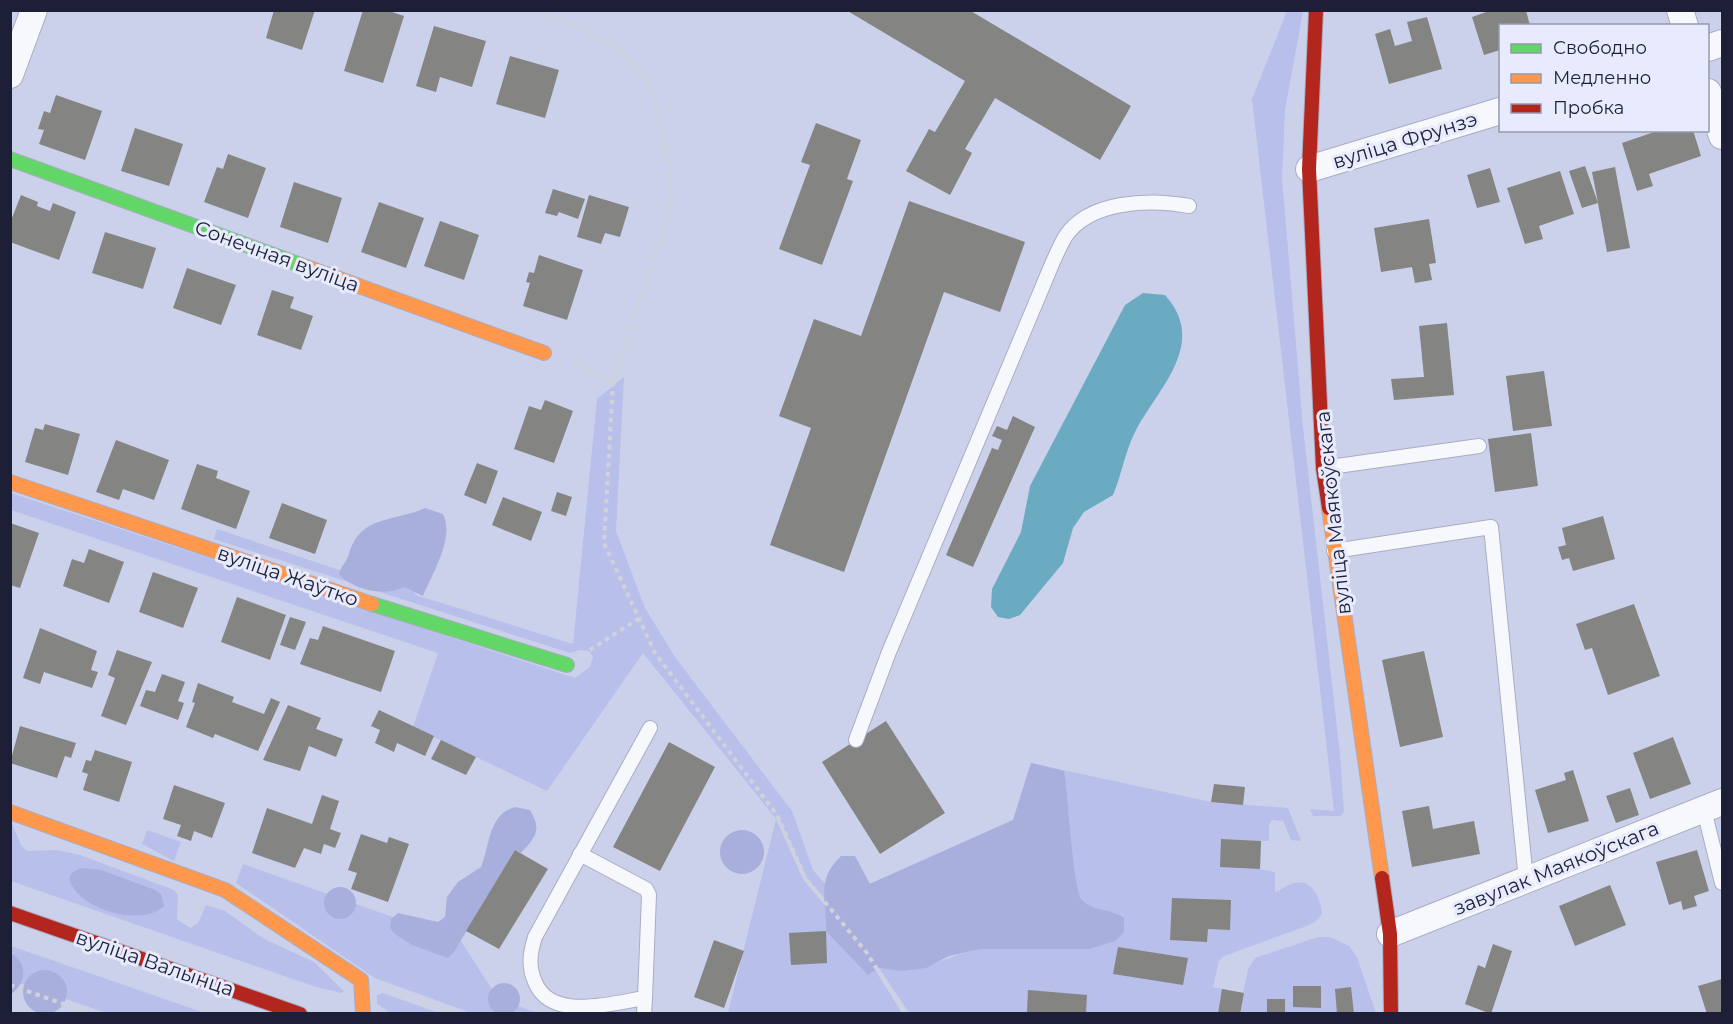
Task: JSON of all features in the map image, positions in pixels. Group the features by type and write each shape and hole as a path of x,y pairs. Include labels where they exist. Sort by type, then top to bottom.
{"street":[{"path":"10,75 34,10"},
{"name":"вуліца Маякоўскага","path":"1316,10 1309,169 1323,468 1390,934 1391,1014"},
{"path":"1709,98 1722,136"},
{"name":"вуліца Фрунзэ","path":"1309,169 1499,111"},
{"name":"Сонечная вуліца","path":"10,159 544,352"},
{"name":"вуліца Жаўтко","path":"10,482 392,611 567,665"},
{"name":"завулак Маякоўскага","path":"1390,934 1713,806"},
{"path":"10,812 225,890 361,980 363,1014"},
{"name":"вуліца Валынца","path":"10,913 300,1014"}],"lane":[{"path":"856,740 889,652 1041,288 1066,236 1094,211 1162,202 1189,206"},
{"path":"1323,468 1479,446"},
{"path":"1334,551 1491,527 1526,880"},
{"path":"645,998 603,1005 562,1005 547,998 537,987 530,971 530,953 535,937 650,728"},
{"path":"1713,806 1722,883"},
{"path":"580,854 646,889 649,895 644,1014"}],"path":[{"path":"537,10 553,21 586,30 621,52 640,69 652,96 672,179 671,204 613,382 604,543 655,653 777,815 806,879 867,953 905,1014"},
{"path":"544,352 613,382"},
{"path":"567,665 638,619"},
{"path":"361,980 454,1014"},
{"path":"10,985 92,1014"}],"shaded area":[{"path":"1287,11 1303,11 1285,110 1282,178 1303,427 1340,754 1344,811 1341,816 1313,816 1310,809 1334,811 1252,99"},
{"path":"1143,293 1165,295 1177,313 1182,330 1181,347 1176,364 1136,430 1113,495 1084,512 1073,528 1063,563 1020,615 1009,619 998,617 991,607 992,589 1021,532 1030,486 1125,305"},
{"path":"624,377 616,531 645,608 675,657 792,811 813,870 825,884 824,898 807,878 779,818 776,819 643,653 547,791 413,727 438,653 11,510 11,493 575,678 590,667 593,657 589,651 580,650 570,653 214,539 217,529 351,574 412,589 416,595 573,644 597,399"},
{"path":"425,508 443,514 446,534 441,556 423,596 404,587 379,592 361,588 345,580 339,574 354,541 361,532 379,522"},
{"path":"1031,763 1211,802 1288,808 1301,841 1291,840 1283,821 1272,820 1269,825 1269,841 1261,841 1260,869 1275,872 1275,892 1293,883 1300,882 1310,886 1320,902 1322,914 1315,922 1304,927 1224,956 1219,961 1213,987 1243,993 1248,969 1255,958 1318,937 1330,937 1349,946 1357,957 1376,1013 909,1013 879,968 915,968 969,951 869,884 1013,820"},
{"path":"1031,763 1064,771 1073,861 1079,893 1086,904 1124,918 1124,932 1115,941 1089,949 980,949 949,956 926,968 901,971 879,968 868,975 826,931 824,891 825,882 833,865 841,856 855,856 870,884 1013,820"},
{"path":"515,807 530,810 536,823 534,838 521,853 515,850 454,952 448,958 412,945 395,934 390,928 391,919 398,913 438,922 445,917 447,897 458,882 481,867 495,824 500,816"},
{"path":"776,819 803,879 865,953 902,1013 728,1013"},
{"path":"11,821 21,845 27,851 57,850 80,855 174,890 178,895 177,919 190,928 198,923 206,905 225,911 264,939 314,962 344,991 341,993 316,987 11,881"},
{"path":"147,830 181,842 174,861 142,844"},
{"path":"742,830 751,831 758,836 763,843 763,861 758,868 751,873 742,874 733,873 726,868 721,861 720,852 721,843 726,836 733,831"},
{"path":"243,864 461,941 498,999 537,1013 471,1013 375,978 236,883"},
{"path":"81,868 101,870 155,890 161,894 164,906 154,912 126,915 96,906 74,889 69,878 72,873"},
{"path":"340,887 351,892 356,903 351,914 340,919 329,914 324,903 329,892"},
{"path":"11,946 205,1013 106,1013 11,980"},
{"path":"11,953 17,957 23,967 23,979 11,994"},
{"path":"45,970 61,976 67,992 61,1008 45,1014 29,1008 23,992 29,976"},
{"path":"504,983 515,988 520,999 515,1010 504,1015 493,1010 488,999 493,988"},
{"path":"383,993 439,1013 390,1013 377,1004 377,995"}],"building":[{"path":"274,10 315,10 302,50 266,38"},
{"path":"363,10 386,10 404,16 383,83 344,71"},
{"path":"846,10 969,10 1131,106 1100,160 995,98 965,149 972,153 950,195 906,171 929,129 935,132 965,81"},
{"path":"1492,10 1526,10 1530,24 1499,24 1499,50 1484,55 1472,17"},
{"path":"1427,17 1442,69 1389,84 1375,34 1390,29 1395,46 1412,41 1407,22"},
{"path":"434,26 486,41 472,87 440,77 436,92 416,86"},
{"path":"510,56 559,70 545,118 496,104"},
{"path":"56,95 102,111 85,160 39,144 44,130 38,129 44,111 50,113"},
{"path":"816,123 861,140 847,179 853,181 822,265 779,249 810,165 801,162"},
{"path":"135,128 183,144 169,186 121,171"},
{"path":"1654,132 1694,132 1701,156 1649,174 1653,186 1637,191 1622,143"},
{"path":"228,154 266,168 248,218 204,202 217,167 223,169"},
{"path":"1585,166 1598,203 1582,208 1569,171"},
{"path":"1615,167 1630,248 1607,252 1592,172"},
{"path":"1490,168 1500,202 1477,208 1467,175"},
{"path":"1560,171 1574,214 1539,226 1543,239 1525,244 1507,188"},
{"path":"294,182 342,198 328,243 280,227"},
{"path":"553,189 585,199 578,219 559,212 557,216 545,213"},
{"path":"21,195 38,202 37,206 50,211 53,203 76,212 59,260 10,242 10,223"},
{"path":"589,195 629,207 620,237 605,233 601,244 577,237"},
{"path":"909,201 1025,242 1000,312 944,292 844,572 770,545 811,428 779,416 814,319 861,336"},
{"path":"379,202 424,218 406,268 361,252"},
{"path":"1429,219 1436,263 1429,264 1432,280 1415,283 1412,267 1381,272 1374,228"},
{"path":"440,221 479,235 464,280 424,266"},
{"path":"105,232 156,248 143,289 92,273"},
{"path":"539,255 583,270 567,320 523,306 530,283 526,282 529,272 534,273"},
{"path":"187,268 236,285 221,325 173,308"},
{"path":"272,290 294,297 290,308 313,316 301,350 257,335"},
{"path":"1447,323 1454,395 1394,400 1391,379 1424,377 1419,326"},
{"path":"1544,371 1552,426 1513,431 1506,376"},
{"path":"545,400 573,411 554,463 514,449 529,406 541,410"},
{"path":"1013,416 1035,427 973,567 946,555 992,448 998,450 1002,440 992,436 997,426 1007,430"},
{"path":"45,424 80,434 68,475 25,462 35,428 43,430"},
{"path":"1531,433 1538,486 1495,492 1488,439"},
{"path":"116,440 169,460 154,500 123,489 119,500 96,492"},
{"path":"477,463 498,471 486,504 464,495"},
{"path":"197,464 218,471 216,478 250,491 236,529 181,509"},
{"path":"557,492 572,497 566,516 551,511"},
{"path":"503,497 542,512 531,541 492,525"},
{"path":"282,503 327,520 315,554 269,538"},
{"path":"1603,516 1615,559 1573,571 1569,558 1562,560 1558,547 1566,545 1562,528"},
{"path":"10,523 39,533 20,588 10,585"},
{"path":"89,549 124,562 109,603 63,586 72,559 84,563"},
{"path":"153,572 198,588 183,628 139,612"},
{"path":"237,597 286,615 270,660 221,642"},
{"path":"1634,604 1660,676 1608,695 1592,648 1585,650 1576,624"},
{"path":"290,617 306,622 295,650 280,645"},
{"path":"323,626 395,651 381,692 300,664 310,638 318,640"},
{"path":"40,628 97,651 91,670 98,672 92,688 44,672 40,684 23,678"},
{"path":"117,650 152,662 126,725 101,716 115,678 108,675"},
{"path":"1424,651 1443,737 1400,747 1382,660"},
{"path":"162,674 185,682 178,701 184,703 178,720 140,706 146,690 155,692"},
{"path":"198,683 234,697 232,702 264,714 271,698 280,702 258,751 215,734 213,738 186,727 195,703 192,702"},
{"path":"288,705 321,718 316,729 343,739 336,757 309,746 300,771 263,760"},
{"path":"379,710 434,736 425,756 397,743 394,752 375,743 380,730 371,726"},
{"path":"886,721 945,813 880,854 822,762"},
{"path":"20,726 76,743 71,758 65,756 57,778 10,763"},
{"path":"1673,737 1691,784 1650,799 1633,753"},
{"path":"441,740 476,757 466,775 431,759"},
{"path":"669,742 715,767 660,871 613,847"},
{"path":"95,750 132,762 119,802 83,790 88,774 82,772 86,760 91,761"},
{"path":"1573,770 1589,821 1548,833 1535,790 1566,780 1564,773"},
{"path":"1214,784 1245,787 1243,805 1211,802"},
{"path":"174,785 225,803 212,838 194,831 191,841 177,836 181,825 163,819"},
{"path":"1630,788 1639,815 1616,823 1606,796"},
{"path":"322,795 339,801 330,829 341,833 335,848 324,844 321,854 304,848 295,868 252,853 267,808 312,824"},
{"path":"1429,806 1433,829 1474,821 1480,854 1412,867 1402,811"},
{"path":"361,834 387,843 389,837 409,844 388,902 351,889 357,873 348,870"},
{"path":"1221,839 1261,841 1260,869 1220,867"},
{"path":"515,850 548,869 499,949 466,931"},
{"path":"1697,850 1709,891 1694,896 1697,906 1683,910 1681,901 1669,905 1656,862"},
{"path":"1610,885 1626,925 1575,946 1559,906"},
{"path":"1172,898 1231,900 1230,930 1208,929 1207,942 1170,940"},
{"path":"826,931 827,963 791,965 789,933"},
{"path":"714,940 744,951 724,1008 694,997"},
{"path":"1493,944 1512,951 1491,1014 1465,1004 1478,965 1485,968"},
{"path":"1118,947 1188,958 1183,985 1113,974"},
{"path":"1722,979 1722,1014 1707,1014 1698,986"},
{"path":"1293,986 1321,986 1321,1008 1293,1007"},
{"path":"1351,987 1354,1014 1337,1014 1335,989"},
{"path":"1222,989 1244,993 1240,1014 1218,1014"},
{"path":"1028,990 1087,995 1086,1014 1027,1012"},
{"path":"1267,999 1285,999 1285,1014 1267,1014"}],"traffic: fast":[{"path":"10,159 301,265"},
{"path":"372,604 567,665"}],"traffic: slow":[{"path":"301,265 544,353"},
{"path":"10,482 372,604"},
{"path":"1329,508 1382,878"},
{"path":"10,812 225,890 361,980 363,1014"}],"traffic: jam":[{"path":"1316,10 1309,169 1323,468 1329,508"},
{"path":"1382,878 1390,934 1391,1014"},
{"path":"10,913 300,1014"}]}
